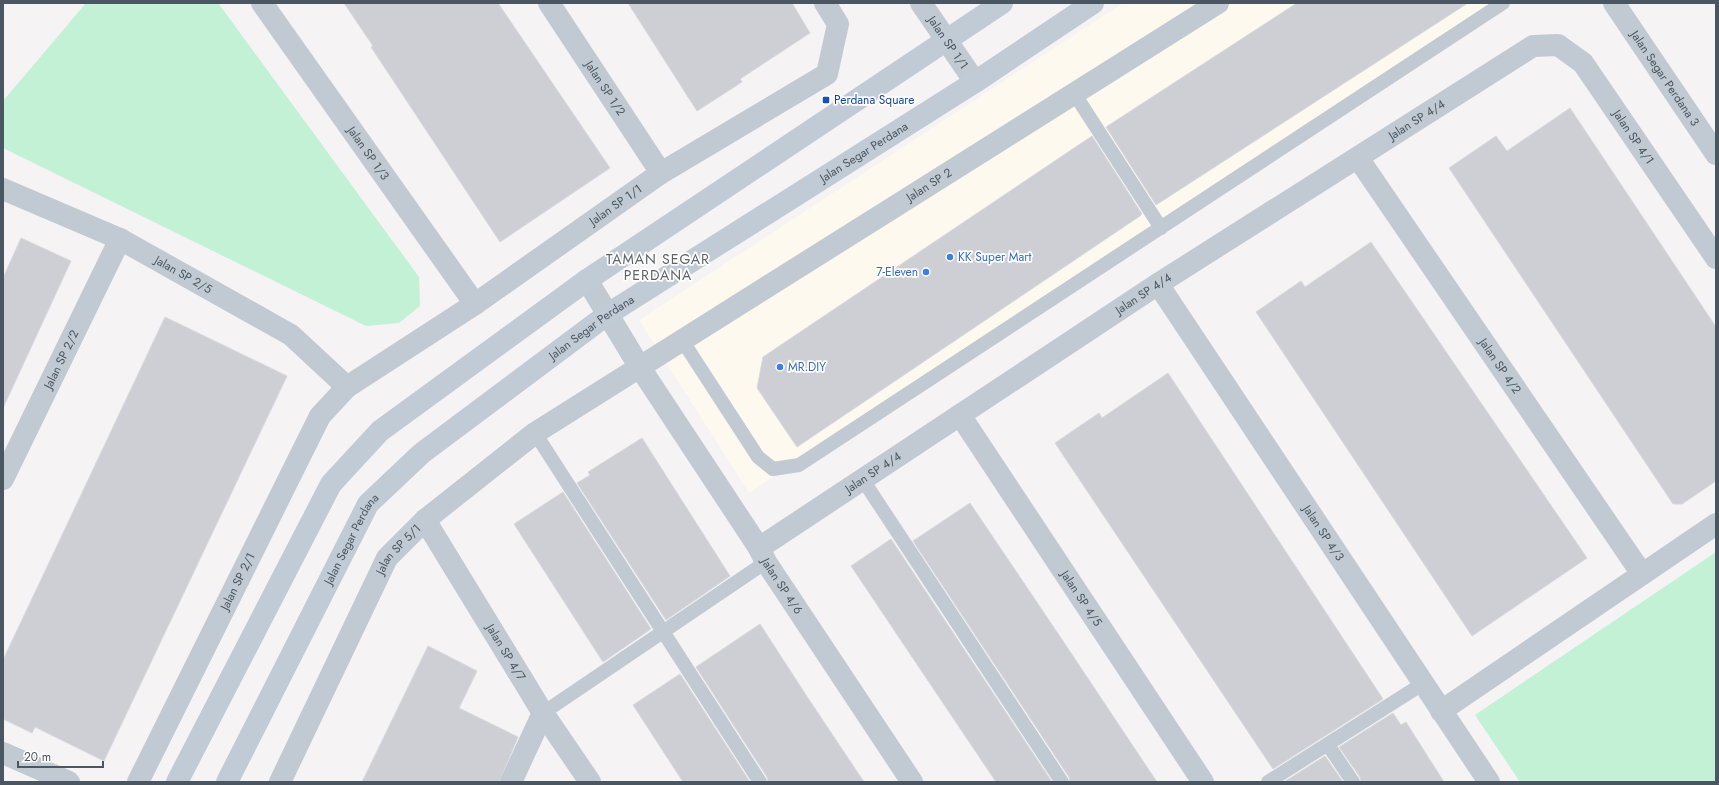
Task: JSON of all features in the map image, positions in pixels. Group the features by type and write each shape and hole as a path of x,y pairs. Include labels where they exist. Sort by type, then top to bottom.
{"street":[{"name":"Jalan SP 1/3","path":"262,3 475,304"},
{"name":"Jalan SP 1/2","path":"549,3 661,173"},
{"name":"Jalan SP 1/1","path":"347,387 475,304 661,173 827,74 838,24 825,3"},
{"name":"Jalan SP 1/1","path":"921,3 975,82"},
{"path":"177,782 331,484 380,431 587,280 1002,3"},
{"name":"Jalan Segar Perdana","path":"227,782 368,504 422,453 608,314 975,82 1093,3"},
{"name":"Jalan SP 2","path":"603,389 1218,3"},
{"name":"Jalan Segar Perdana 3","path":"1614,3 1716,154"},
{"name":"Jalan SP 4/1","path":"1533,46 1558,45 1583,63 1716,258"},
{"name":"Jalan SP 4/4","path":"762,555 862,480 1158,284 1533,46"},
{"name":"Jalan SP 4/2","path":"1358,158 1642,574"},
{"name":"Jalan SP 2/5","path":"3,189 120,239 291,335 347,387"},
{"name":"Jalan SP 2/2","path":"3,479 120,239"},
{"name":"Jalan SP 4/6","path":"587,280 639,366 912,782"},
{"name":"Jalan SP 4/3","path":"1158,284 1489,782"},
{"name":"Jalan SP 2/1","path":"138,782 320,416 347,387"},
{"name":"Jalan SP 5/1","path":"280,782 387,558 425,520 535,433 603,389"},
{"name":"Jalan SP 4/5","path":"960,415 1203,782"},
{"name":"Jalan SP 4/7","path":"425,520 543,713 590,782"},
{"path":"1441,711 1716,524"},
{"path":"511,782 543,713"},
{"path":"3,753 69,782"}],"lane":[{"path":"682,340 758,457 773,469 799,466 1503,3"},
{"path":"1074,93 1161,228"},
{"path":"535,433 662,633 760,782"},
{"path":"862,480 1062,782"},
{"path":"543,713 662,633 762,555"},
{"path":"1268,782 1424,683"},
{"path":"1328,744 1353,782"}],"shaded area":[{"path":"1123,3 1498,3 749,493 639,320"}],"green space":[{"path":"86,3 218,3 419,277 420,306 399,323 366,326 3,148 3,101"},
{"path":"1716,552 1716,782 1520,782 1475,715"}],"building":[{"path":"344,3 498,3 610,168 500,242 371,47 373,46"},
{"path":"628,3 792,3 810,33 740,79 742,82 697,111"},
{"path":"1297,3 1468,3 1156,205 1106,127"},
{"path":"1570,108 1716,327 1716,481 1682,504 1673,504 1449,168 1496,136 1507,151"},
{"path":"1092,136 1142,214 797,447 757,388 763,357"},
{"path":"21,238 71,261 3,408 3,278"},
{"path":"1371,242 1587,558 1472,636 1256,312 1301,281 1305,287"},
{"path":"165,317 287,376 104,761 35,727 32,733 3,719 3,660"},
{"path":"1168,373 1383,699 1273,769 1055,443 1099,413 1102,418"},
{"path":"642,438 730,576 666,620 577,483 590,475 588,472"},
{"path":"563,492 651,629 603,662 514,524"},
{"path":"970,503 1157,782 1070,782 1069,777 913,541"},
{"path":"891,539 1052,782 996,782 851,566"},
{"path":"760,624 864,782 768,782 767,777 696,667"},
{"path":"428,646 477,671 459,708 518,737 499,782 362,782"},
{"path":"680,674 750,782 683,782 633,705"},
{"path":"1393,713 1401,725 1406,722 1444,782 1361,782 1360,777 1339,747"},
{"path":"1325,756 1343,782 1284,782"}],"place":[{"name":"Perdana Square","path":"826,100"},
{"name":"KK Super Mart","path":"950,257"},
{"name":"7-Eleven","path":"926,272"},
{"name":"MR.DIY","path":"780,367"}],"district":[{"name":"TAMAN SEGAR PERDANA","path":"658,268"}]}
